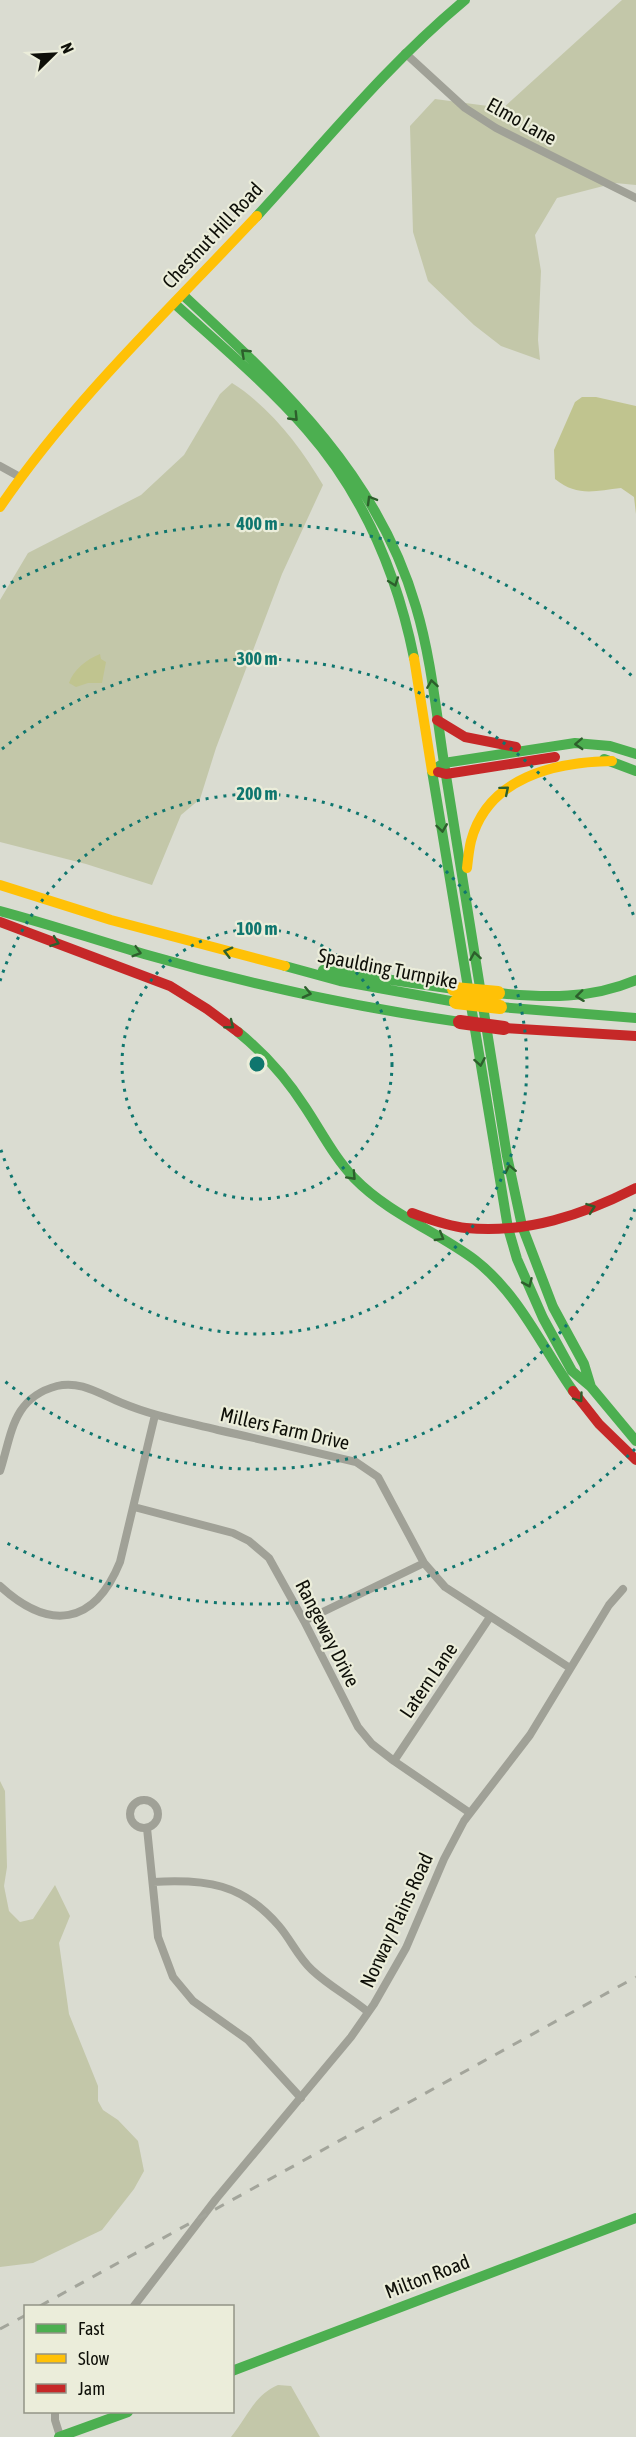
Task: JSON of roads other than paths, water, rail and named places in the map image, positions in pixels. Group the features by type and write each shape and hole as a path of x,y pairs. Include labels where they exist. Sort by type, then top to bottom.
{"main road":[{"name":"Chestnut Hill Road","path":"0,507 47,442 111,370 405,53 465,0"},
{"path":"179,299 301,406 334,445 368,494 402,565 416,604 425,644 437,720 440,769 515,1227 553,1307 584,1364 591,1387 636,1441"},
{"path":"179,299 306,430 328,457 361,509 388,566 405,617 440,769 469,921 507,1156 515,1227"},
{"path":"437,720 451,731 474,741 517,747 589,743 636,754"},
{"path":"440,769 548,747"},
{"path":"440,769 564,756 591,756 612,761 636,771"},
{"path":"469,921 468,854 476,826 490,804 511,785 532,772 579,761 612,761"},
{"name":"Spaulding Turnpike","path":"0,885 120,922 340,981 636,1018"},
{"name":"Spaulding Turnpike","path":"0,911 41,921 92,939 167,960 346,1003 504,1028 636,1035"},
{"path":"0,922 170,986 211,1010 250,1041 299,1098 340,1162 355,1179 390,1206 448,1241 490,1274 518,1305 579,1400 636,1460"},
{"path":"499,1000 573,997 614,989 636,980"},
{"path":"390,1206 464,1228 515,1227 544,1224 589,1209 636,1188"},
{"name":"Milton Road","path":"234,2370 636,2218"},
{"path":"60,2437 125,2413"}],"street":[{"name":"Elmo Lane","path":"405,53 465,108 496,128 636,198"},
{"path":"0,466 20,477"},
{"name":"Millers Farm Drive","path":"0,1471 18,1413 35,1397 56,1386 77,1385 90,1388 155,1415 356,1462 378,1477 424,1563 445,1587 570,1668"},
{"path":"0,1586 23,1604 43,1613 66,1616 87,1608 100,1598 112,1582 120,1562 155,1415"},
{"name":"Rangeway Drive","path":"134,1507 233,1533 249,1541 270,1558 358,1727 372,1744 394,1761 470,1812"},
{"path":"304,1621 424,1563"},
{"name":"Norway Plains Road","path":"136,2305 222,2192 351,2037 396,1967 444,1859 470,1812 530,1735 609,1605 623,1589"},
{"name":"Latern Lane","path":"394,1761 490,1617"},
{"path":"147,1828 158,1937 168,1968 178,1985 202,2009 248,2040 301,2098"},
{"path":"153,1882 206,1882 227,1888 246,1898 272,1918 311,1969 368,2012"},
{"path":"54,2413 60,2437"}],"railway":[{"path":"42,2305 636,1977"},
{"path":"0,2329 24,2316"}]}
